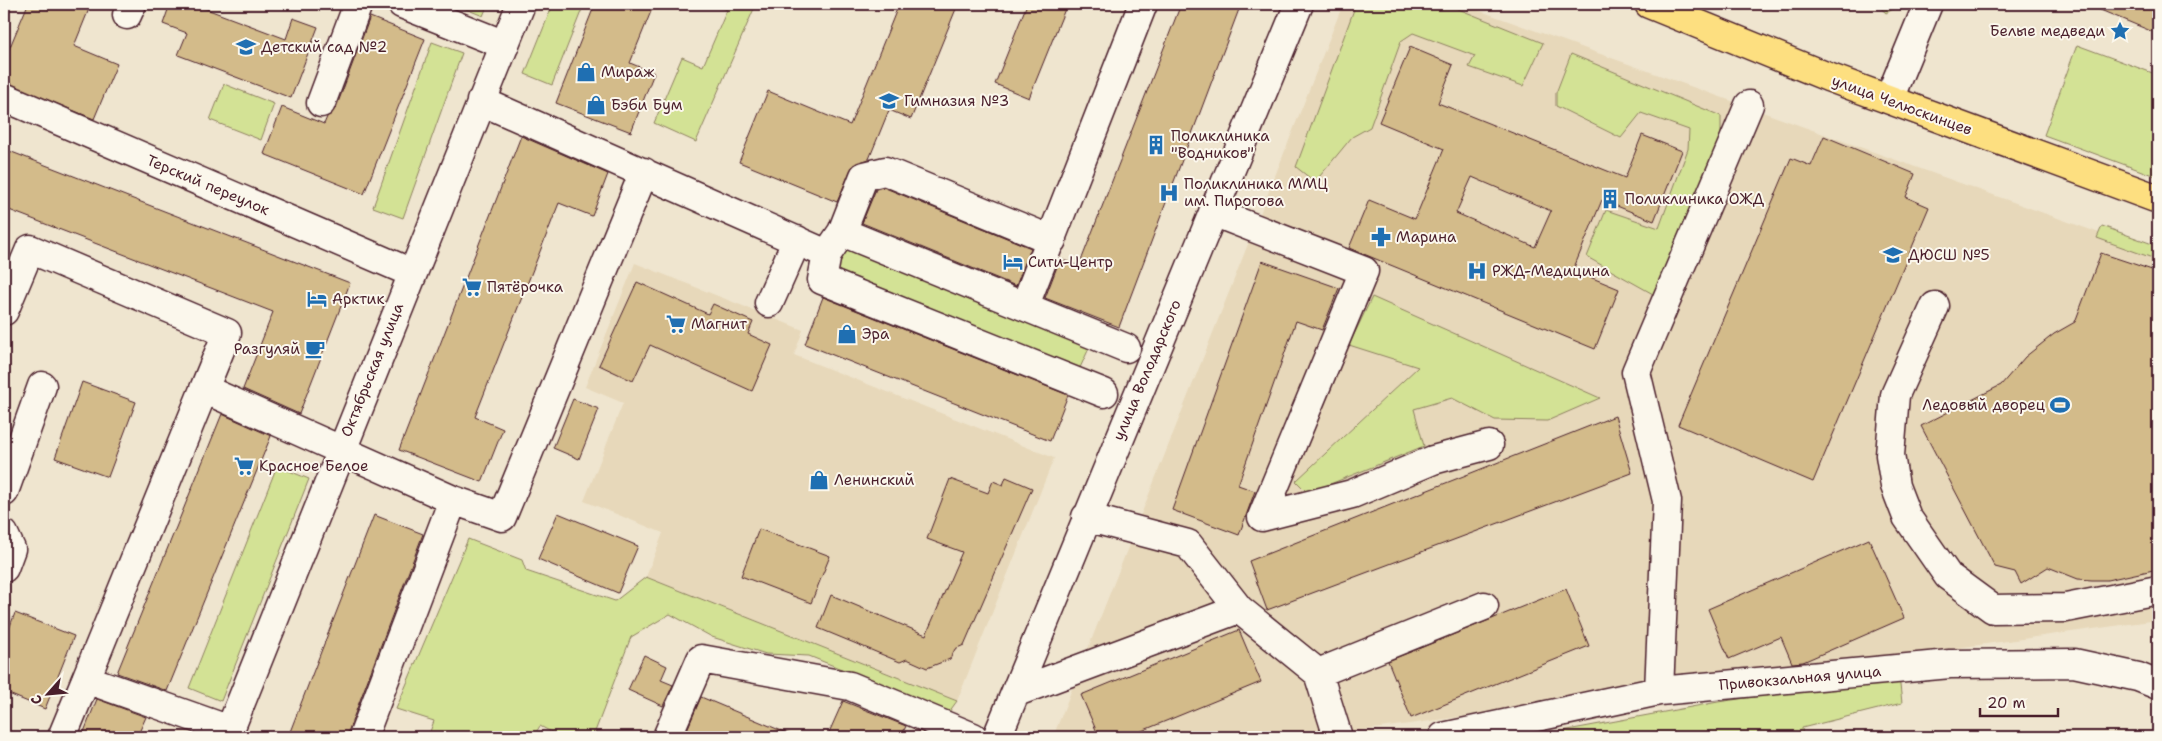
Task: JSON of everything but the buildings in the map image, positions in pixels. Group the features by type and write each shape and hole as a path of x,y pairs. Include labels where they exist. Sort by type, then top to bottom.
{"main road":[{"name":"улица Челюскинцев","path":"1649,4 1889,99 2158,199"}],"street":[{"path":"321,103 358,4"},
{"path":"402,4 505,45"},
{"name":"Октябрьская улица","path":"228,734 340,449 521,4"},
{"path":"1025,305 1143,4"},
{"name":"улица Володарского","path":"997,737 1300,4"},
{"path":"1889,99 1928,4"},
{"name":"Терский переулок","path":"4,97 412,273"},
{"path":"481,101 797,240 834,243 1025,305 1126,348"},
{"path":"1659,691 1667,501 1636,372 1749,105"},
{"path":"1052,240 885,171 864,176 834,243 822,280 1104,393"},
{"path":"204,389 453,500 502,518 644,172"},
{"path":"1213,212 1364,271 1262,518 1352,494 1433,460 1489,445"},
{"path":"769,303 797,240"},
{"path":"4,311 30,249 227,333 62,737"},
{"path":"1935,306 1895,395 1890,455 1894,486 1906,517 1948,576 1993,609 2066,608 2158,590"},
{"path":"4,492 42,386"},
{"path":"371,734 453,500"},
{"path":"1086,518 1188,544 1239,609 1318,673 1338,737"},
{"path":"4,534 12,549 4,568"},
{"path":"1318,673 1484,606"},
{"path":"1017,692 1239,609"},
{"path":"668,737 701,660 850,686 973,737"},
{"name":"Привокзальная улица","path":"1443,737 1659,691 1950,664 2074,663 2138,676 2158,685"},
{"path":"86,679 228,734"}],"shaded area":[{"path":"1343,4 1461,4 2158,254 2158,620 1315,737 1053,737"},
{"name":"Ленинский","path":"635,263 803,330 794,355 1054,458 957,701 646,577 663,533 584,501 623,403 585,387"}],"green space":[{"path":"457,4 488,4 483,16"},
{"path":"553,4 584,4 552,85 525,74"},
{"path":"714,4 756,4 696,142 654,123 682,57 703,66 727,10"},
{"path":"1356,4 1446,4 1543,43 1523,86 1469,67 1475,56 1413,33 1401,41 1370,127 1352,137 1315,182 1296,167"},
{"path":"1876,4 1902,4 1886,13"},
{"path":"432,42 462,53 403,218 373,207"},
{"path":"2077,45 2158,75 2158,177 2044,135"},
{"path":"1571,54 1721,116 1721,147 1653,294 1587,257 1606,210 1659,228 1688,149 1689,130 1641,113 1621,138 1556,106 1556,93"},
{"path":"224,84 274,104 261,140 210,120"},
{"path":"2102,226 2158,246 2158,260 2097,238"},
{"path":"844,243 1092,342 1078,372 832,276"},
{"path":"1372,297 1600,398 1547,421 1495,420 1452,398 1414,409 1424,446 1308,493 1296,481 1418,367 1349,345"},
{"path":"277,466 309,479 221,701 189,688"},
{"path":"468,539 522,560 526,571 615,601 646,577 957,701 949,712 809,656 766,654 712,637 670,614 631,637 593,737 561,737 540,726 533,737 428,737 434,721 396,709"},
{"path":"1899,676 1902,703 1802,728 1803,737 1530,737 1718,702"}],"place":[{"name":"Белые медведи","path":"2120,31"},
{"name":"Детский сад №2","path":"246,47"},
{"name":"Мираж","path":"586,72"},
{"name":"Гимназия №3","path":"889,101"},
{"name":"Бэби Бум","path":"596,105"},
{"name":"Поликлиника \"Водников\"","path":"1156,145"},
{"name":"Поликлиника ММЦ им. Пирогова","path":"1169,193"},
{"name":"Поликлиника ОЖД","path":"1610,199"},
{"name":"Марина","path":"1381,237"},
{"name":"ДЮСШ №5","path":"1893,255"},
{"name":"Сити-Центр","path":"1013,262"},
{"name":"РЖД-Медицина","path":"1477,271"},
{"name":"Пятёрочка","path":"472,287"},
{"name":"Арктик","path":"317,299"},
{"name":"Магнит","path":"676,324"},
{"name":"Эра","path":"847,334"},
{"name":"Разгуляй","path":"315,349"},
{"name":"Ледовый дворец","path":"2060,405"},
{"name":"Красное Белое","path":"244,466"},
{"name":"Ленинский","path":"819,480"}]}
